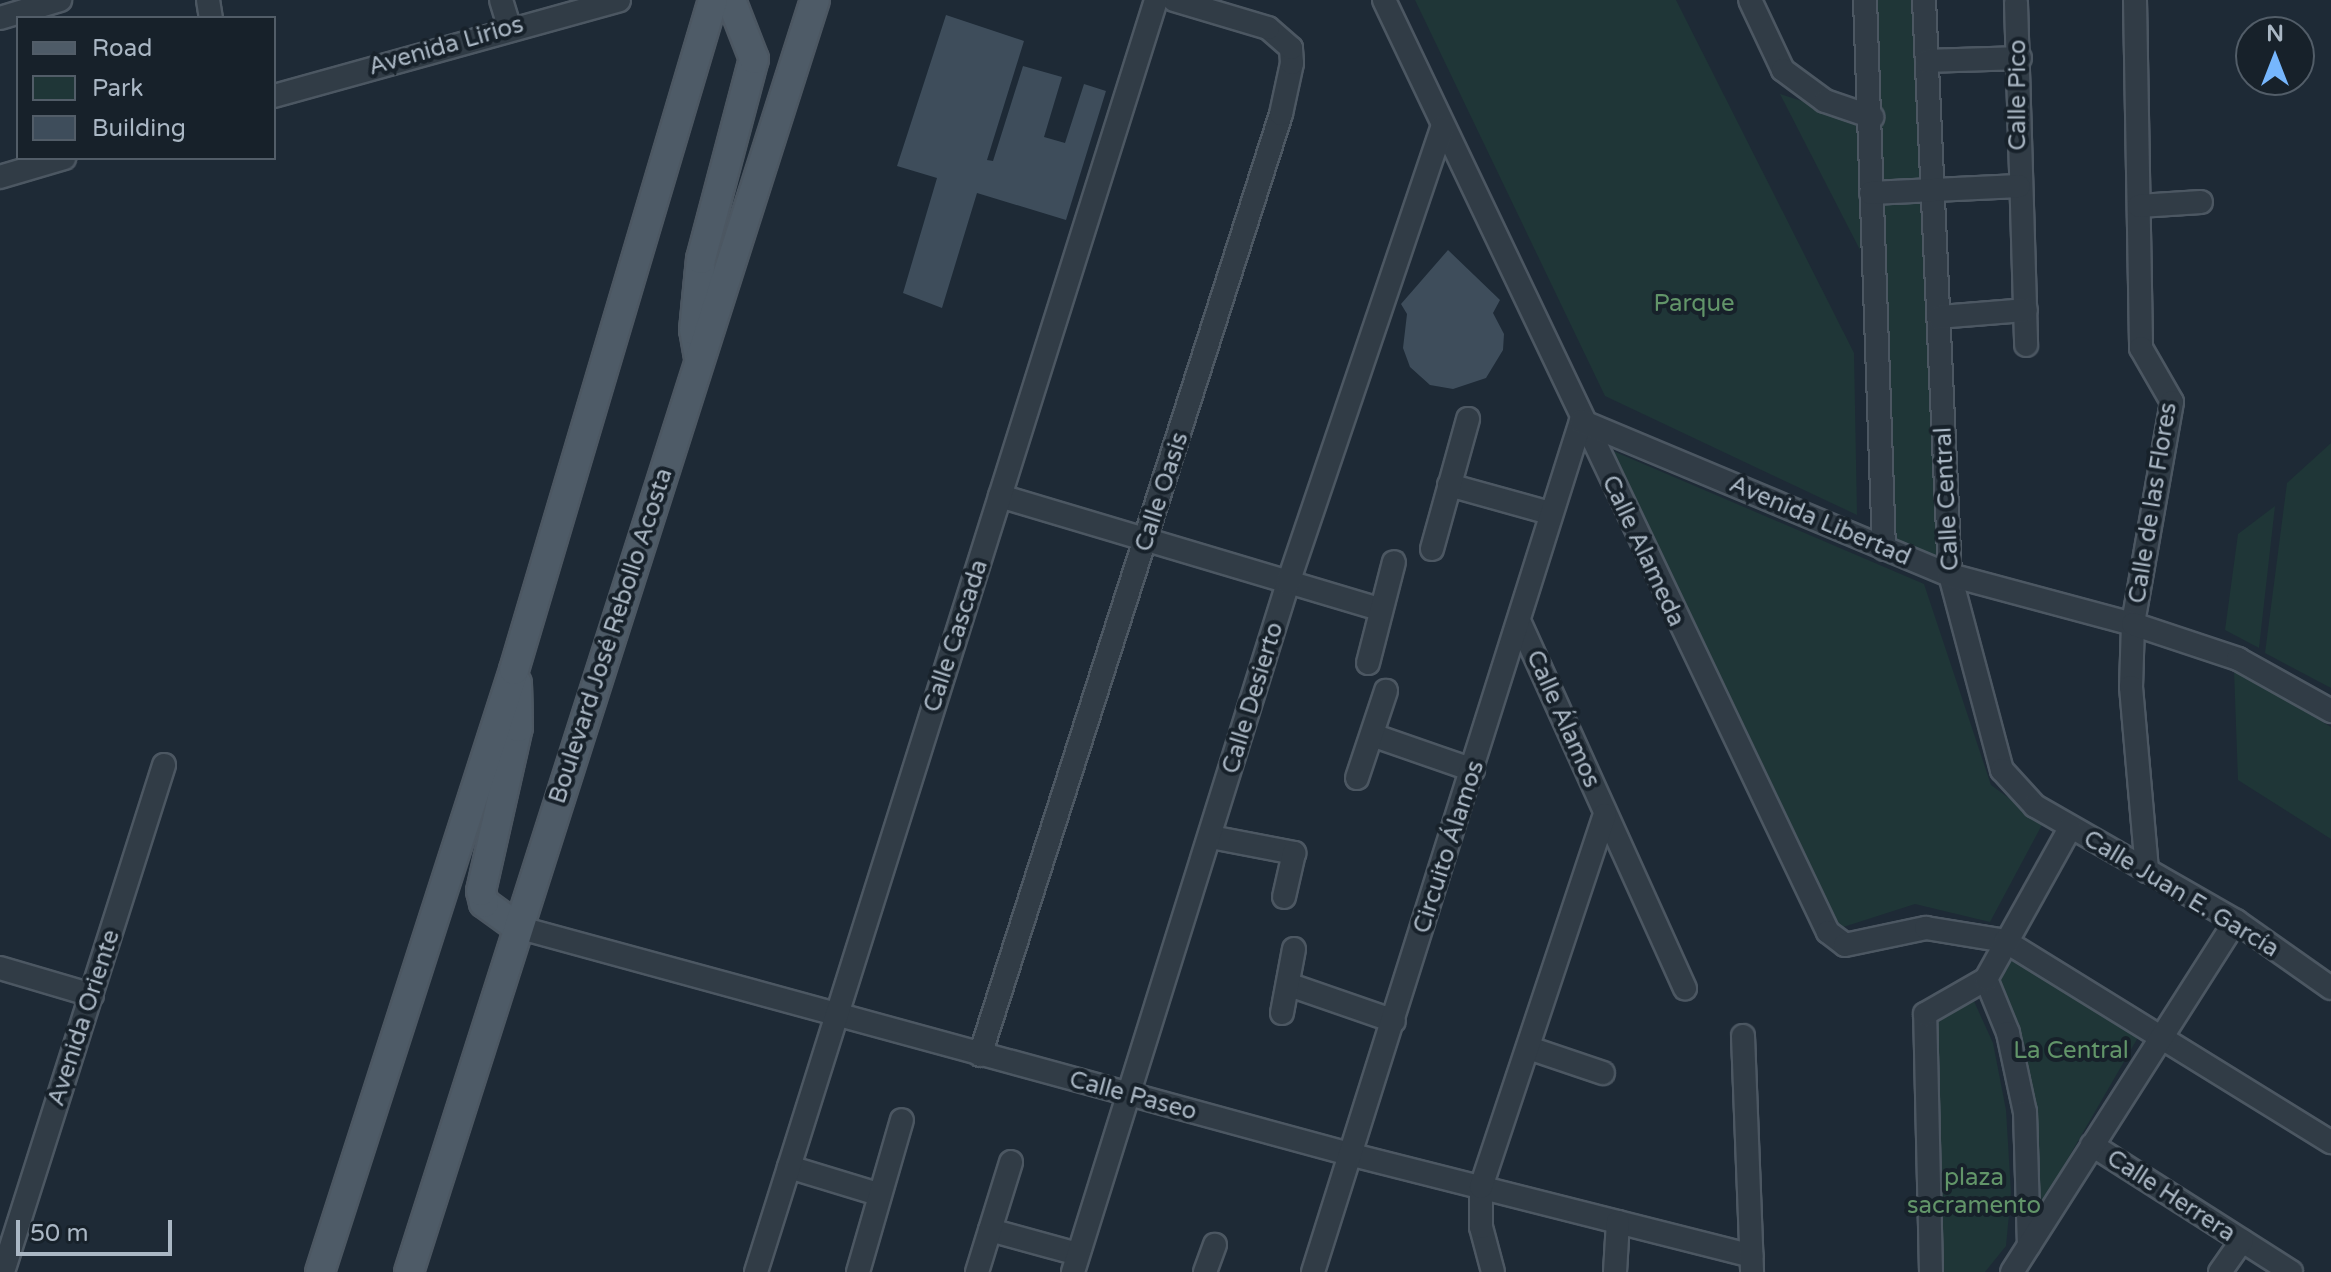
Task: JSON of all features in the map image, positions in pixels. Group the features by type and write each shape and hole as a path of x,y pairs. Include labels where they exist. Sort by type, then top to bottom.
{"main road":[{"path":"320,1272 514,670 713,0"},
{"path":"701,367 694,330 701,259 754,59 731,0"},
{"name":"Boulevard José Rebollo Acosta","path":"409,1272 517,927 701,367 815,0"},
{"path":"514,670 518,727 481,891 484,903 517,927"}],"street":[{"path":"0,18 27,4 60,0"},
{"path":"501,0 509,26"},
{"name":"Avenida Lirios","path":"276,95 509,26 619,0"},
{"name":"Calle Cascada","path":"756,1272 1156,0"},
{"name":"Calle Oasis","path":"980,1055 1146,541 1292,63 1291,48 1268,28 1174,0"},
{"name":"Calle Alameda","path":"1384,0 1581,421 1828,932 1845,945 1926,928 2005,941"},
{"path":"1750,0 1783,70 1825,101 1872,117"},
{"path":"1865,0 1872,117 1871,193 1884,549"},
{"name":"Calle Central","path":"1924,0 1950,575 2002,770 2016,791 2070,828"},
{"name":"Calle de las Flores","path":"2135,0 2141,348 2172,402 2133,624 2131,687 2147,871"},
{"name":"Calle Pico","path":"2016,3 2026,345"},
{"path":"1927,61 2020,58"},
{"name":"Calle Desierto","path":"1076,1263 1288,583 1442,127"},
{"path":"0,177 57,160"},
{"name":"Calle Pico","path":"1871,193 2019,186"},
{"path":"2139,206 2201,202"},
{"path":"1939,317 2026,310"},
{"path":"1432,549 1468,419"},
{"name":"Circuito Álamos","path":"1313,1272 1353,1155 1581,421"},
{"name":"Avenida Libertad","path":"1581,421 1950,575 2133,624 2238,659 2331,711"},
{"path":"1449,485 1550,513"},
{"path":"1000,496 1378,609"},
{"path":"1368,663 1378,609 1394,562"},
{"name":"Calle Álamos","path":"1520,623 1685,989"},
{"path":"1357,778 1386,691"},
{"path":"1372,735 1473,770"},
{"name":"Avenida Oriente","path":"3,1272 164,765"},
{"path":"1493,1272 1481,1227 1481,1187 1605,815"},
{"path":"1931,1272 1922,1024 1931,1005 1986,979 2070,828"},
{"name":"Calle Juan E. García","path":"2070,828 2236,921 2331,988"},
{"path":"1211,837 1294,853 1284,897"},
{"path":"2017,1270 2029,1245 2158,1036 2236,921"},
{"name":"Calle Paseo","path":"517,927 1353,1155 1618,1222 1752,1264"},
{"path":"2005,941 2331,1142"},
{"path":"1282,1013 1290,985 1294,949"},
{"path":"0,968 92,995"},
{"path":"1986,979 2008,1033 2025,1112 2029,1245"},
{"path":"1290,985 1394,1021"},
{"path":"1743,1036 1752,1264"},
{"path":"1529,1048 1603,1073"},
{"path":"858,1272 878,1194 902,1120"},
{"name":"Calle Herrera","path":"2092,1145 2291,1272"},
{"path":"977,1272 1011,1162"},
{"path":"789,1167 878,1194"},
{"path":"1615,1272 1618,1222"},
{"path":"990,1230 1076,1263"},
{"path":"2220,1272 2242,1241"},
{"path":"1212,1270 1215,1245"}],"green space":[{"name":"Parque","path":"1415,0 1676,0 1854,353 1857,515 1605,396"},
{"path":"1869,0 1921,0 1921,189 1869,189"},
{"path":"1780,94 1864,121 1860,250"},
{"path":"1929,193 1942,563 1887,565 1874,195"},
{"path":"2331,443 2331,688 2265,653 2287,483"},
{"path":"1613,451 1924,584 1991,785 2043,823 1990,922 1915,904 1837,929"},
{"path":"2275,506 2259,648 2225,630 2238,534"},
{"path":"2234,670 2331,727 2331,839 2238,780"},
{"name":"La Central","path":"2007,952 2140,1034 2038,1210 1991,980"},
{"name":"plaza sacramento","path":"1973,999 1993,1043 2006,1110 2011,1193 2006,1246 1985,1272 1941,1272 1931,1021"}],"building":[{"path":"946,15 1024,41 987,160 993,161 1023,66 1062,77 1044,137 1065,143 1084,84 1106,91 1066,220 977,193 942,308 903,293 937,178 897,166"},
{"path":"1448,250 1500,300 1493,313 1504,334 1503,350 1486,378 1453,389 1430,385 1410,367 1403,348 1407,314 1401,304"}]}
